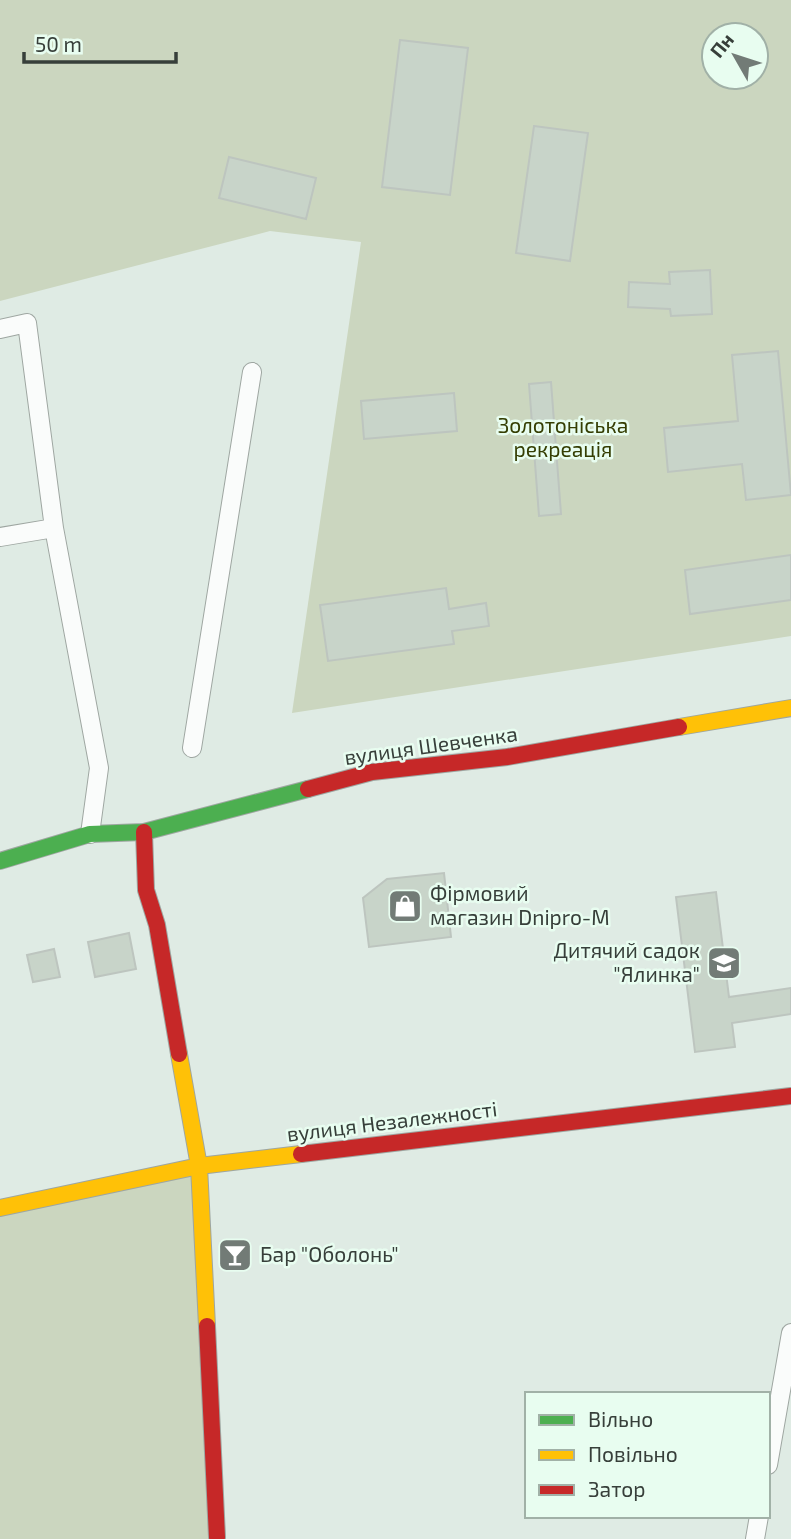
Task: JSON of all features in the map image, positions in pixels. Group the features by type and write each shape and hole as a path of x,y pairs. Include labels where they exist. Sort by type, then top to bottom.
{"street":[{"path":"0,329 27,323 54,528 99,768 90,834"},
{"path":"192,748 252,372"},
{"path":"0,537 54,528"},
{"name":"вулиця Шевченка","path":"0,861 90,834 144,832 372,772 507,757 791,708"},
{"path":"144,832 146,890 157,925 199,1166 217,1538"},
{"name":"вулиця Незалежності","path":"0,1208 199,1166 791,1096"},
{"path":"770,1444 791,1333"},
{"path":"755,1539 759,1518"}],"green space":[{"name":"Золотоніська рекреація","path":"0,0 791,0 791,636 292,713 361,242 270,231 0,301"},
{"path":"199,1166 226,1539 0,1539 0,1208"}],"building":[{"path":"400,40 468,48 450,195 382,187"},
{"path":"534,126 588,133 570,261 516,253"},
{"path":"229,157 316,178 306,219 219,198"},
{"path":"710,270 712,314 671,316 670,309 628,307 629,282 670,284 669,272"},
{"path":"778,351 791,495 746,500 742,464 668,472 664,428 738,421 732,355"},
{"path":"551,382 561,514 539,516 529,384"},
{"path":"454,393 457,431 364,439 361,401"},
{"path":"791,555 791,600 690,614 685,570"},
{"path":"446,588 449,609 486,603 489,626 452,631 454,644 328,661 320,605"},
{"path":"444,873 451,937 369,947 363,898 387,879"},
{"path":"716,892 729,997 791,988 791,1014 732,1023 735,1047 695,1052 676,897"},
{"path":"129,933 136,969 95,977 88,942"},
{"path":"54,949 60,977 33,982 27,955"}],"traffic: fast":[{"path":"0,861 90,834 144,832 308,789"}],"traffic: slow":[{"path":"679,727 791,708"},
{"path":"179,1054 199,1166 207,1326"},
{"path":"0,1208 199,1166 301,1154"}],"traffic: jam":[{"path":"308,789 372,772 507,757 679,727"},
{"path":"144,832 146,890 157,925 179,1054"},
{"path":"301,1154 791,1096"},
{"path":"207,1326 217,1537"}],"place":[{"name":"Фірмовий магазин Dnipro-M","path":"405,906"},
{"name":"Дитячий садок \"Ялинка\"","path":"724,963"},
{"name":"Бар \"Оболонь\"","path":"235,1255"}]}
